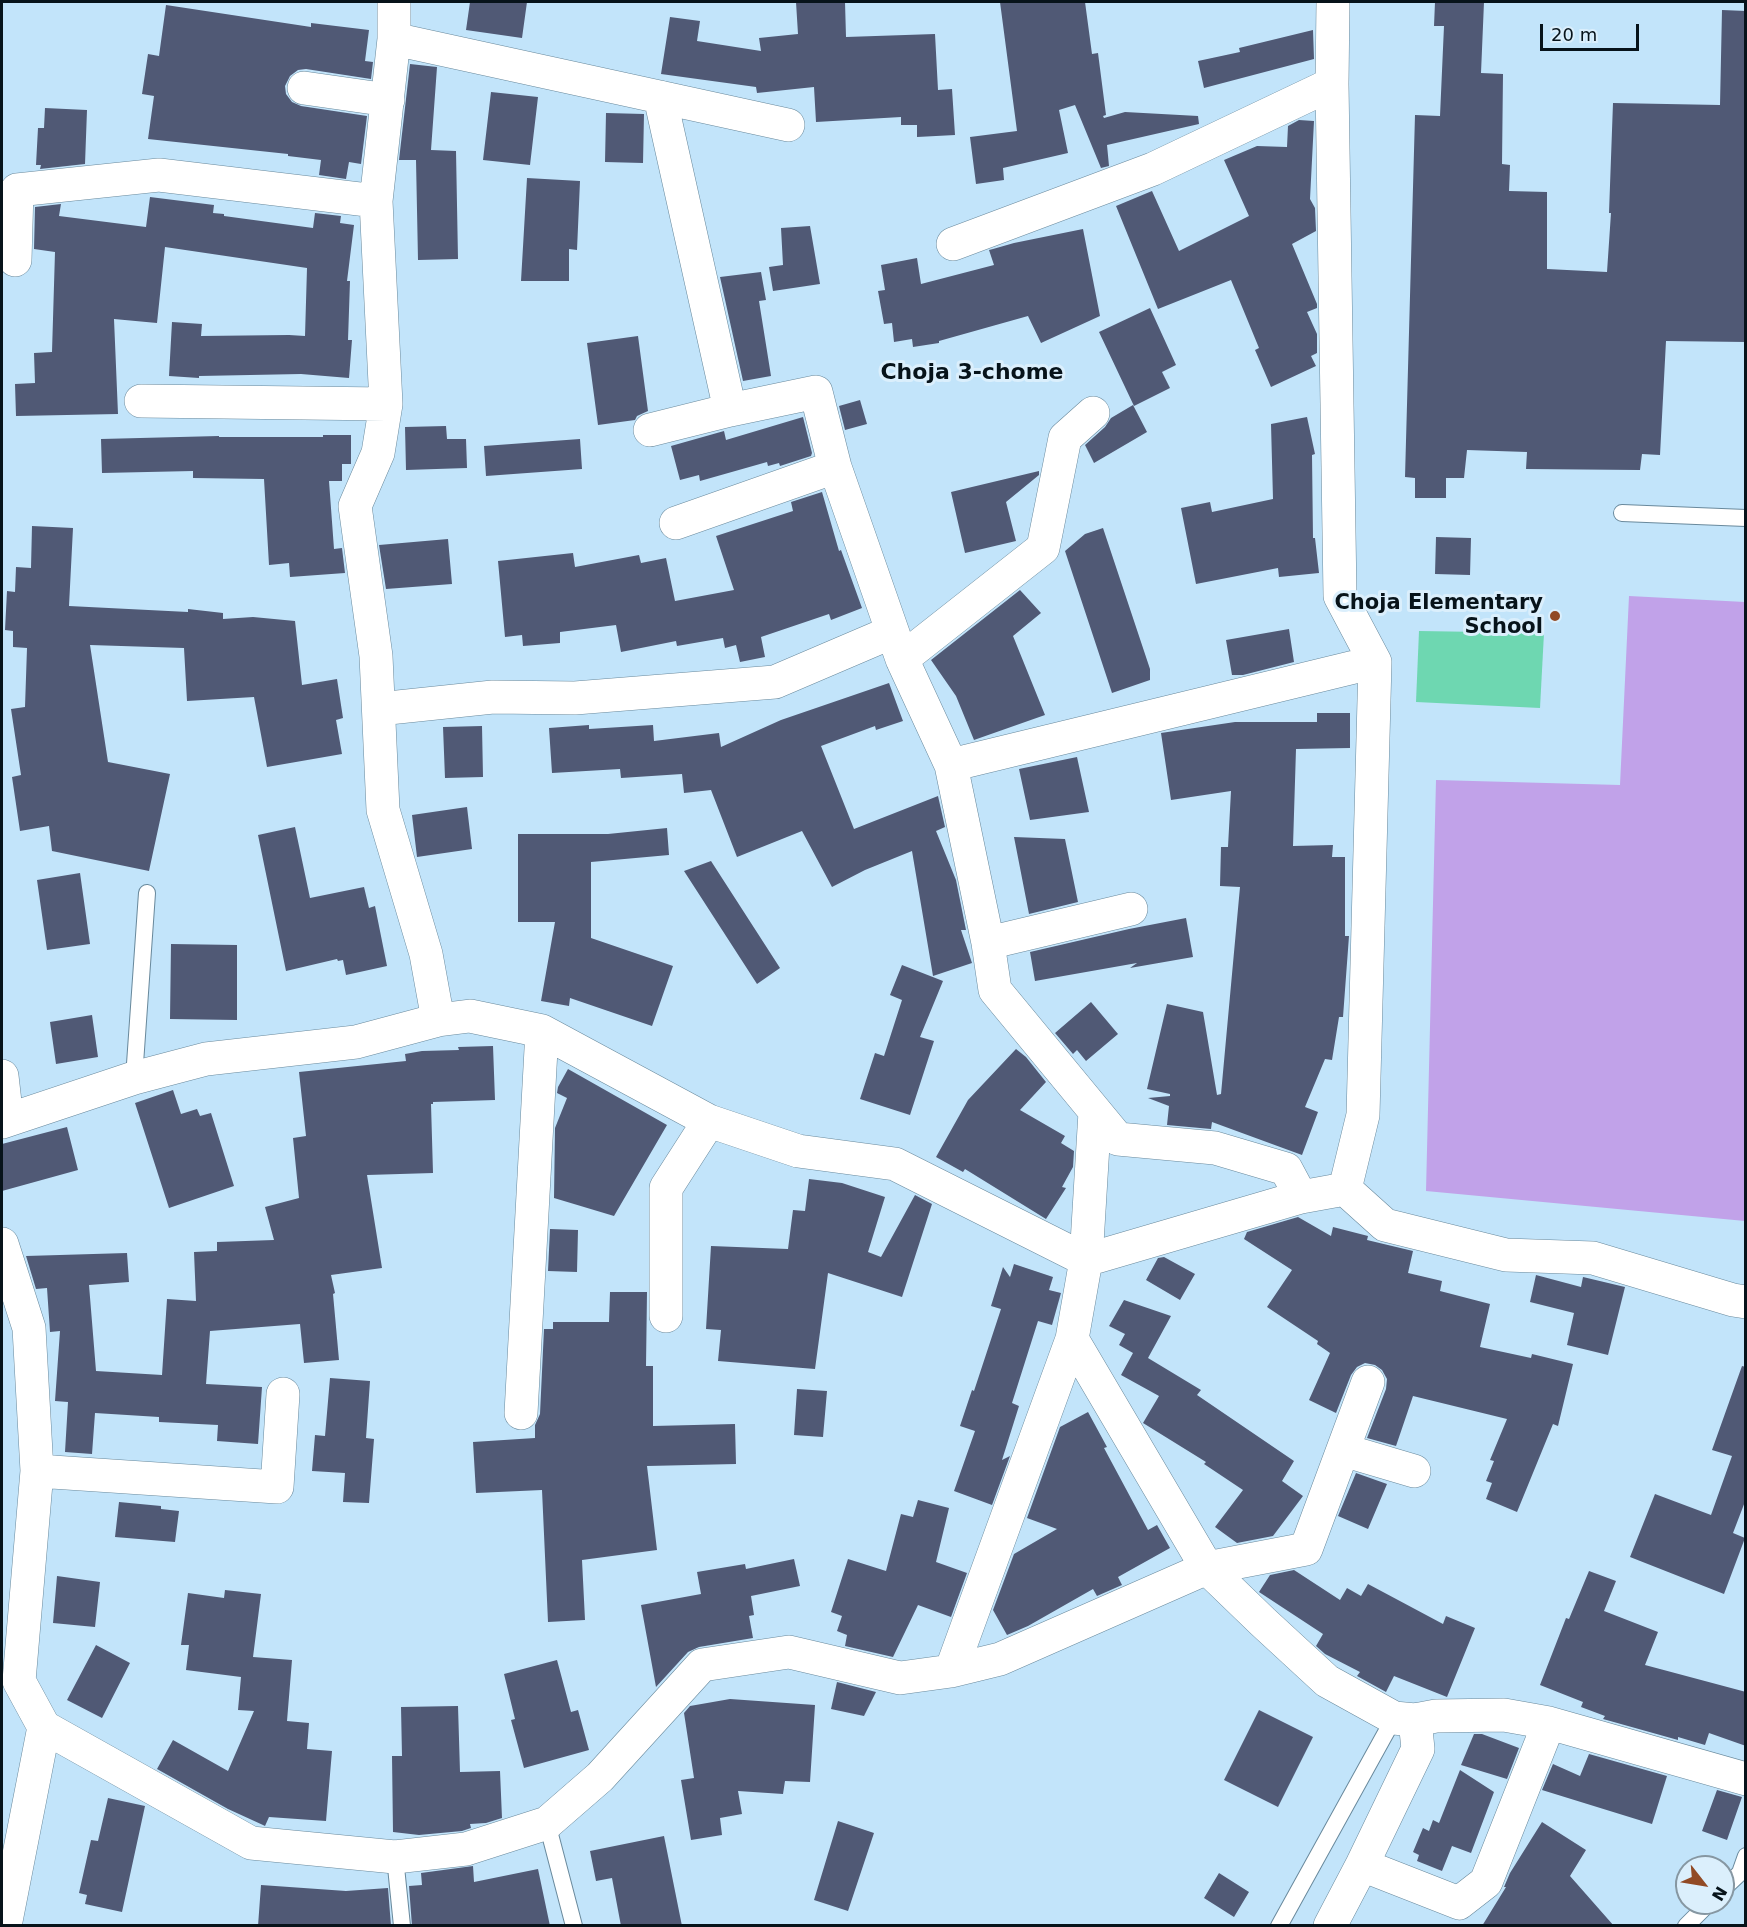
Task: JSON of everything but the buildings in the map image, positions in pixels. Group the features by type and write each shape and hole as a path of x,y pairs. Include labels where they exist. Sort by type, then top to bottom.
{"street":[{"path":"394,2 394,39 375,201 386,405 378,453 355,506 376,656 383,810 426,954 438,1020"},
{"path":"1333,2 1332,84 1340,596 1374,662 1363,1115 1345,1189"},
{"path":"394,39 788,126"},
{"path":"953,244 1153,169 1332,84"},
{"path":"304,88 388,100"},
{"path":"660,97 730,410"},
{"path":"15,260 9,190 159,175 375,201"},
{"path":"650,430 816,392 835,467 897,645 951,765 988,942 995,990 1118,1139 1215,1148 1286,1169 1301,1197"},
{"path":"141,401 386,405"},
{"path":"379,709 493,697 575,698 775,682 897,645 1043,548 1065,438 1093,413"},
{"path":"676,523 835,467"},
{"path":"951,765 1374,662"},
{"path":"988,942 1131,909"},
{"path":"2,1076 4,1121 134,1078 206,1059 357,1042 438,1020 470,1016 542,1030 709,1121 798,1151 895,1164 1086,1260 1301,1197 1345,1189"},
{"path":"521,1413 542,1030"},
{"path":"951,1671 1072,1339 1086,1260 1095,1112"},
{"path":"666,1316 666,1188 709,1121"},
{"path":"1345,1189 1385,1226 1506,1255 1593,1258 1746,1302"},
{"path":"2,1244 29,1328 37,1470 10,1679 44,1727 251,1843 395,1857 466,1850 547,1822 600,1777 702,1665 789,1652 900,1678 951,1671 1000,1659 1207,1568 1306,1549 1368,1382"},
{"path":"1072,1339 1207,1568 1327,1681 1404,1719 1504,1715 1549,1723 1746,1779"},
{"path":"37,1470 277,1487 283,1394"},
{"path":"1343,1450 1414,1471"},
{"path":"1330,1926 1418,1749 1404,1719"},
{"path":"1362,1865 1459,1903 1486,1882 1549,1723"},
{"path":"5,1926 44,1727"}],"lane":[{"path":"1622,513 1746,518"},
{"path":"134,1078 147,892"},
{"path":"1279,1926 1404,1719"},
{"path":"547,1822 574,1926"},
{"path":"1735,1878 1740,1873 1746,1856"},
{"path":"395,1857 402,1926"},
{"path":"1686,1926 1697,1915"}],"shaded area":[{"path":"1629,596 1745,602 1745,1221 1426,1191 1436,780 1620,785"},
{"path":"1419,631 1544,633 1540,708 1416,702"}],"place":[{"name":"Choja Elementary School","path":"1555,616"}],"district":[{"name":"Choja 3-chome","path":"972,373"}]}
